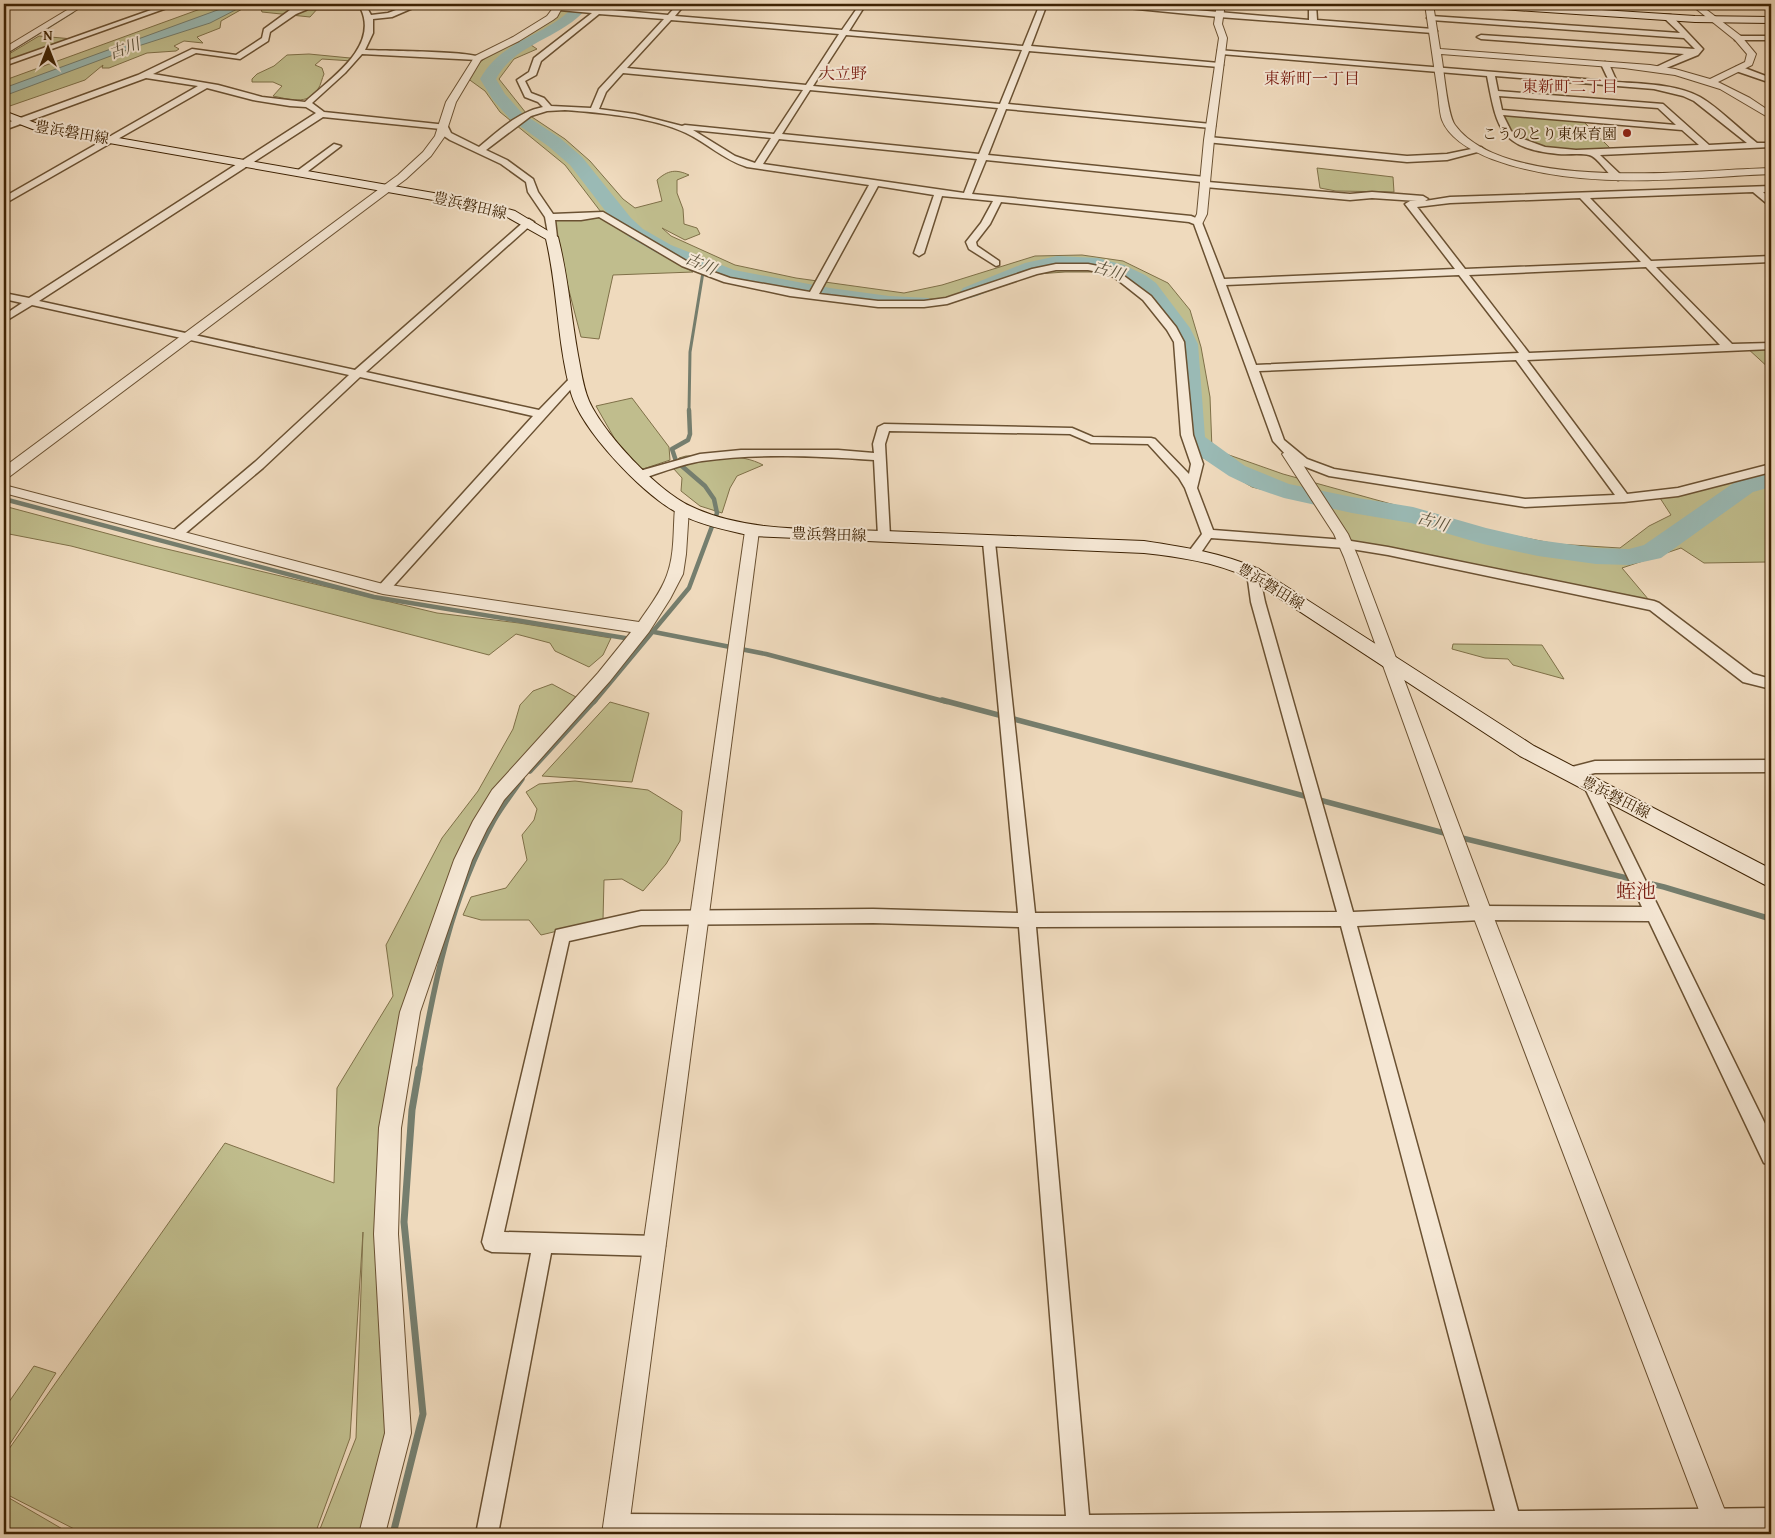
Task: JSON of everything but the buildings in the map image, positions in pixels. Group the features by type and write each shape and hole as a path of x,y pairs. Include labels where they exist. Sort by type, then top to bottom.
{"main road":[{"path":"1472,4 1717,20 1771,20"},
{"name":"豊浜磐田線","path":"4,114 36,127 474,204 511,214 529,222 552,237 558,260 575,379 582,402 592,417 640,475 664,497 682,508 706,518 752,531 1144,547 1231,562 1253,573 1527,752 1771,879"}],"street":[{"path":"4,52 82,4"},
{"path":"4,64 174,4"},
{"path":"369,17 389,15 418,4"},
{"path":"489,4 507,4"},
{"path":"594,111 602,91 682,4"},
{"path":"758,166 863,4"},
{"path":"967,196 1044,4"},
{"path":"1107,4 1220,11 1313,22 1433,31"},
{"path":"1313,4 1313,22"},
{"path":"1429,4 1447,120 1456,134 1481,150 1513,164 1553,173 1588,177 1771,171"},
{"path":"1694,4 1738,38 1752,54 1749,63 1712,82"},
{"path":"4,127 144,75 195,51 237,57 265,39 267,31 293,12 307,7 363,5 369,17 369,33 361,52 307,104"},
{"path":"4,474 402,177 428,154 440,136 451,102 478,58 527,32 554,15 561,6 1219,65"},
{"path":"548,107 541,100 528,95 521,80 533,73 537,60 554,45 571,34 597,8"},
{"path":"1220,11 1218,24 1223,38 1209,140 1202,214 1198,222 1204,243 1222,282 1279,440 1310,485 1345,544 1482,913 1718,1527"},
{"path":"1659,69 1695,53 1699,49 1668,17"},
{"path":"1431,18 1688,36"},
{"path":"1477,21 1485,55"},
{"path":"1481,37 1695,53"},
{"path":"1738,38 1771,38"},
{"path":"1436,51 1659,69 1712,82 1742,95 1771,116"},
{"path":"361,52 478,58"},
{"path":"1221,52 1654,87 1691,97 1704,104 1755,146"},
{"path":"1605,64 1620,113"},
{"path":"1739,69 1771,81"},
{"path":"621,70 1211,126"},
{"path":"1491,74 1499,112 1506,131 1522,142 1559,152 1593,153 1771,145"},
{"path":"144,75 218,87 228,92 283,103 307,104 316,108 321,114"},
{"path":"4,201 204,86"},
{"path":"1495,93 1620,113 1685,128"},
{"path":"1499,112 1620,113 1660,106 1707,148"},
{"path":"480,151 535,110 548,107 594,111 648,119 673,126 688,132 731,158 758,166 939,193 1173,217 1198,222"},
{"path":"4,319 321,114 444,128"},
{"path":"673,126 1350,197 1400,196 1444,201 1771,188"},
{"path":"444,128 447,134 453,138 504,162 530,181 533,192 550,217 552,237"},
{"path":"1209,140 1407,159 1447,157 1481,150"},
{"path":"300,173 341,147 327,145"},
{"path":"1593,153 1618,177"},
{"path":"813,296 875,183"},
{"path":"1754,189 1771,204"},
{"path":"919,253 939,193"},
{"path":"1583,196 1729,348"},
{"path":"996,263 972,247 970,242 985,224 998,200"},
{"path":"1444,201 1430,204 1410,204 1462,272 1624,498"},
{"path":"550,217 581,217 600,214 685,264 705,272 737,282 813,296 878,304 924,304 971,294 1035,271 1056,267 1088,267 1118,275 1147,298 1172,329 1179,342 1187,435 1197,464 1191,488"},
{"path":"177,534 259,465 356,375 529,222"},
{"path":"1222,282 1771,259"},
{"path":"4,296 356,375 541,414"},
{"path":"1253,368 1771,346"},
{"path":"383,589 575,379"},
{"path":"884,536 879,444 884,427 1072,431 1091,440 1151,441 1184,476 1191,488 1208,534"},
{"path":"640,475 700,458 740,454 838,454 880,457"},
{"path":"1289,454 1307,466 1333,473 1514,503 1624,498 1678,492 1761,469 1771,468"},
{"path":"4,489 383,589 643,628"},
{"path":"372,1534 398,1434 386,1224 390,1128 410,1012 463,860 479,826 498,795 604,677 643,628 665,595 675,574 679,554 682,508"},
{"path":"752,531 616,1530 1078,1531 1512,1529 1718,1527 1771,1519"},
{"path":"1208,534 1345,544 1388,551 1654,606 1748,678 1771,684"},
{"path":"1193,554 1208,534"},
{"path":"989,542 1027,920 1078,1531"},
{"path":"1253,573 1258,602 1347,919 1512,1529"},
{"path":"1569,773 1595,767 1771,766"},
{"path":"1591,784 1771,1156"},
{"path":"655,1246 492,1242 562,935 641,918 873,916 1027,920 1347,919 1482,913 1654,914"},
{"path":"487,1534 543,1243"}],"shaded area":[{"path":"214,4 251,4 221,21 220,28 197,37 203,43 184,41 174,46 179,49 176,51 147,53 109,68 102,68 103,65 85,80 4,108 4,77 8,79"},
{"path":"259,4 316,4 319,7 310,17 262,12"},
{"path":"568,4 596,4 596,8 584,9 531,45 537,49 514,59 499,79 526,113 565,139 590,161 623,199 635,208 662,201 657,180 665,174 676,171 689,175 677,180 677,193 683,209 684,224 697,228 700,234 685,240 662,228 671,236 735,265 796,278 904,293 942,285 1035,256 1082,255 1123,261 1168,283 1190,310 1201,347 1210,397 1212,449 1283,474 1485,530 1556,544 1620,548 1649,526 1671,515 1660,498 1761,469 1771,468 1771,555 1767,562 1704,563 1681,548 1622,568 1654,606 1345,544 1322,504 1252,487 1192,451 1179,342 1152,304 1110,272 1065,272 1023,275 947,299 875,300 756,286 692,267 702,266 675,258 627,231 693,272 613,275 599,339 581,337 550,217 604,216 565,165 500,112 485,91 467,78 491,54 556,15"},
{"path":"39,36 73,39 4,62 4,57"},
{"path":"309,54 350,58 352,61 322,59 315,65 322,68 324,74 320,86 309,98 291,100 273,96 282,86 273,82 252,82 252,79 257,74 274,66 287,55"},
{"path":"1499,114 1584,122 1614,152 1546,150 1507,132"},
{"path":"1317,168 1393,177 1394,192 1336,191 1320,188"},
{"path":"1746,347 1771,347 1771,370"},
{"path":"632,398 669,447 670,460 640,470 616,441 596,406"},
{"path":"686,456 735,457 763,465 737,476 730,488 722,513 700,506 681,491 682,478 673,468 679,458"},
{"path":"4,506 154,546 437,613 519,623 611,638 603,655 589,667 555,651 550,643 516,634 489,655 71,546 4,533"},
{"path":"1453,644 1542,645 1564,679 1513,665 1508,659 1485,658 1452,649"},
{"path":"552,684 576,697 494,801 410,1012 390,1128 396,1442 372,1534 318,1534 356,1438 363,1232 350,1438 315,1534 84,1534 4,1493 4,1456 225,1143 334,1183 337,1088 393,996 386,945 442,838 478,791 513,729 520,705 533,691"},
{"path":"610,702 649,713 632,782 542,776"},
{"path":"575,781 648,790 682,811 680,841 666,864 643,891 622,879 604,880 603,920 541,935 529,920 481,920 463,915 471,897 506,888 527,860 522,835 534,820 537,809 526,792 539,784"},
{"path":"34,1366 56,1373 4,1453 4,1409"},
{"path":"4,1495 71,1534 4,1534"}],"water":[{"path":"234,4 247,4 210,23 132,48 4,96 4,88"}],"waterway":[{"name":"古川","path":"583,4 574,15 562,24 504,57 494,67 488,79 499,97 516,116 554,142 576,161 624,222 636,233 664,249 729,275 830,294 889,302 922,302"},
{"path":"4,55 73,12"},
{"name":"古川","path":"970,292 1032,267 1057,262 1098,264 1117,269 1138,279 1149,287 1180,328 1187,344 1194,439 1203,448 1237,471 1260,482 1284,490 1352,505 1413,515 1483,536 1538,548 1596,556 1629,557 1652,552 1744,487 1771,479"},
{"path":"689,410 690,352 704,266"},
{"path":"594,702 689,588 717,513 714,499 705,486 676,461 672,449 688,440 690,434 689,410"},
{"path":"4,499 374,597 631,639"},
{"path":"654,632 766,654 947,702"},
{"path":"530,771 595,700"},
{"path":"942,700 1448,834"},
{"path":"419,1071 438,974 455,910 479,849 497,815 522,779"},
{"path":"1458,837 1664,887 1771,919"},
{"path":"393,1534 423,1414 404,1222 412,1110 419,1069"}],"place":[{"name":"こうのとり東保育園","path":"1627,133"}],"district":[{"name":"大立野","path":"843,73"},
{"name":"東新町一丁目","path":"1312,78"},
{"name":"東新町二丁目","path":"1570,86"},
{"name":"蛭池","path":"1636,890"}]}
